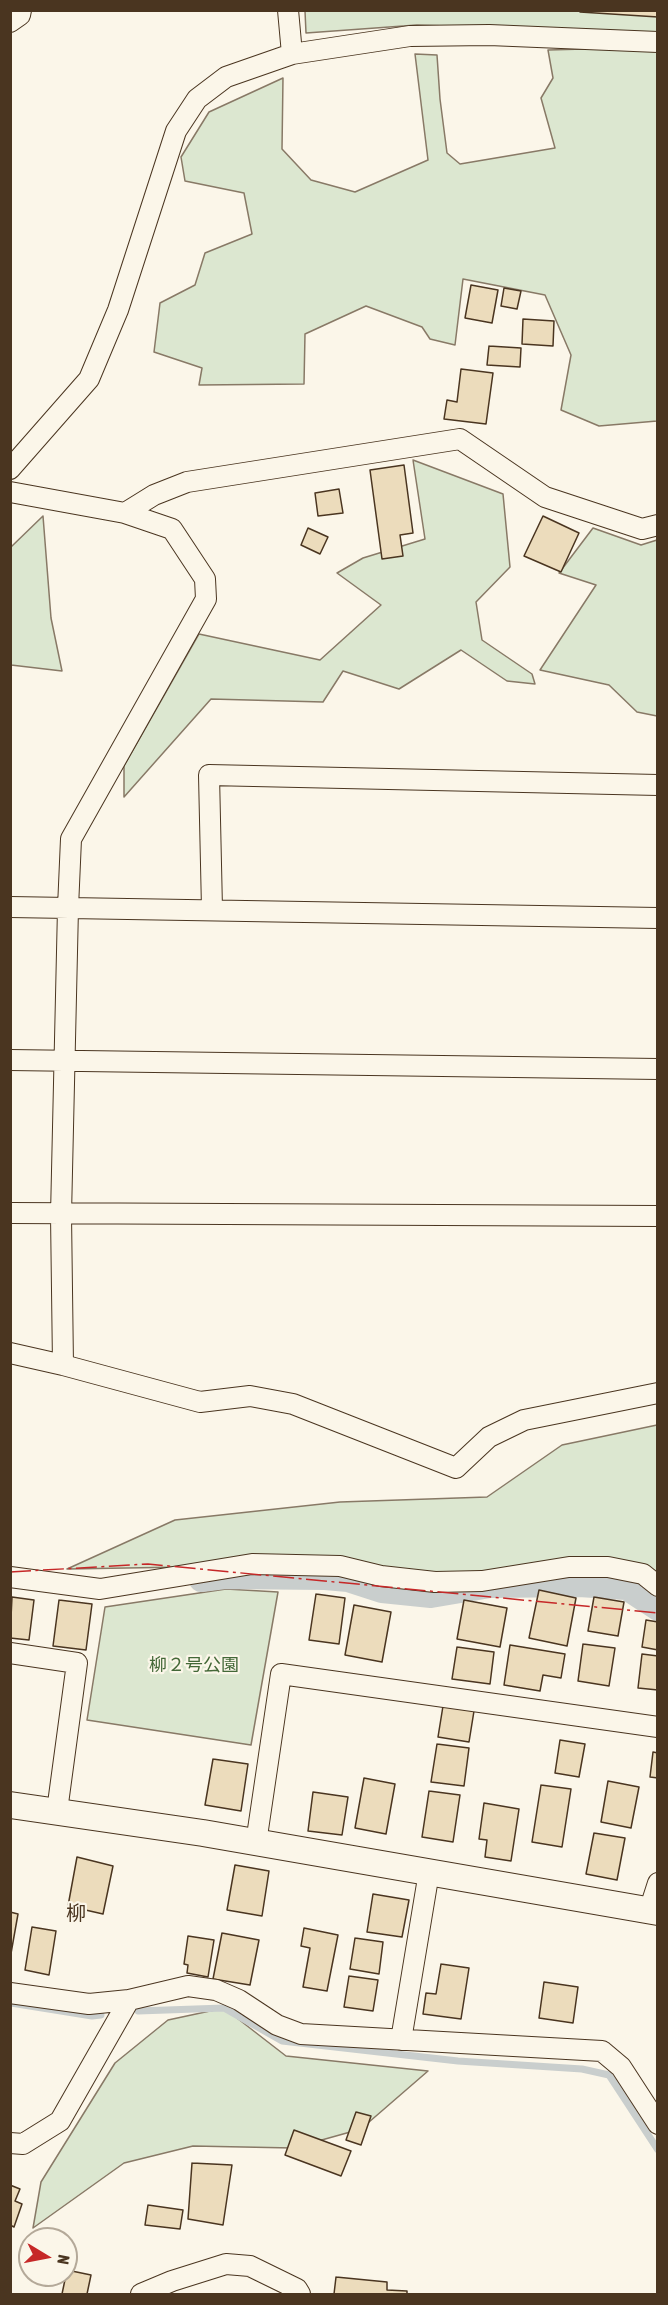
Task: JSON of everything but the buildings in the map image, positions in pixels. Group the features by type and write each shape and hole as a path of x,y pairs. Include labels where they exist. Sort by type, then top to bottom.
{"street":[{"path":"10,22 20,15 21,10"},
{"path":"288,10 292,54"},
{"path":"10,469 89,379 118,310 176,131 197,99 226,77 292,54 410,36 489,35 657,42"},
{"path":"125,513 154,495 187,482 460,439 545,497 642,529 657,525"},
{"path":"10,492 125,513 172,529 189,551 205,579 206,599 71,838 61,1215 63,1365"},
{"path":"212,909 209,775 657,784"},
{"path":"10,907 657,918"},
{"path":"10,1060 657,1069"},
{"path":"10,1214 657,1216"},
{"path":"10,1353 200,1402 250,1396 293,1404 456,1468 489,1437 524,1420 657,1394"},
{"path":"10,1577 100,1589 252,1564 340,1566 381,1576 435,1582 482,1581 569,1567 608,1566 643,1574 657,1586"},
{"path":"10,1653 77,1663 57,1811"},
{"path":"256,1843 281,1674 657,1727"},
{"path":"10,1804 429,1872 653,1912 657,1883"},
{"path":"401,2040 429,1872"},
{"path":"10,1992 89,2004 129,2000 188,1986 216,1990 239,2000 277,2025 301,2034 602,2051 621,2067 657,2124"},
{"path":"10,2143 24,2144 60,2121 129,2000"},
{"path":"141,2295 172,2281 226,2264 250,2266 297,2289 300,2295"}],"green space":[{"path":"305,11 657,11 657,33 417,25 306,33"},
{"path":"657,47 657,421 599,426 561,410 571,355 545,295 463,279 455,345 430,339 422,327 366,306 305,334 304,384 199,385 202,368 154,352 160,303 195,285 205,253 252,234 244,193 185,181 181,157 209,112 283,78 282,149 311,180 355,192 428,160 415,54 437,55 447,153 460,164 555,148 541,98 553,78 548,50"},
{"path":"413,460 503,494 510,567 476,602 482,640 532,674 535,684 507,681 461,650 399,689 343,671 323,702 211,699 124,797 124,766 199,634 320,660 381,605 337,573 363,558 425,539"},
{"path":"43,516 51,618 62,671 11,665 11,547"},
{"path":"593,528 641,545 657,540 657,716 637,712 609,685 540,670 596,585 559,573"},
{"path":"657,1425 657,1594 621,1569 450,1582 303,1565 67,1569 175,1520 340,1502 487,1497 562,1445"},
{"name":"柳２号公園","path":"226,1589 278,1592 251,1745 87,1720 105,1607"},
{"path":"224,2008 286,2056 428,2071 361,2129 293,2148 193,2146 124,2163 33,2227 41,2182 115,2063 168,2020"}],"waterway":[{"path":"201,1580 225,1577 325,1578 348,1580 382,1591 431,1596 490,1586 579,1585 626,1588 658,1609"},
{"path":"11,2003 92,2016 101,2015"},
{"path":"138,2011 224,2008 282,2041 458,2061 582,2069 609,2075 658,2150"}],"power":[{"path":"10,1572 148,1564 658,1613"}],"district":[{"name":"柳","path":"76,1914"}]}
